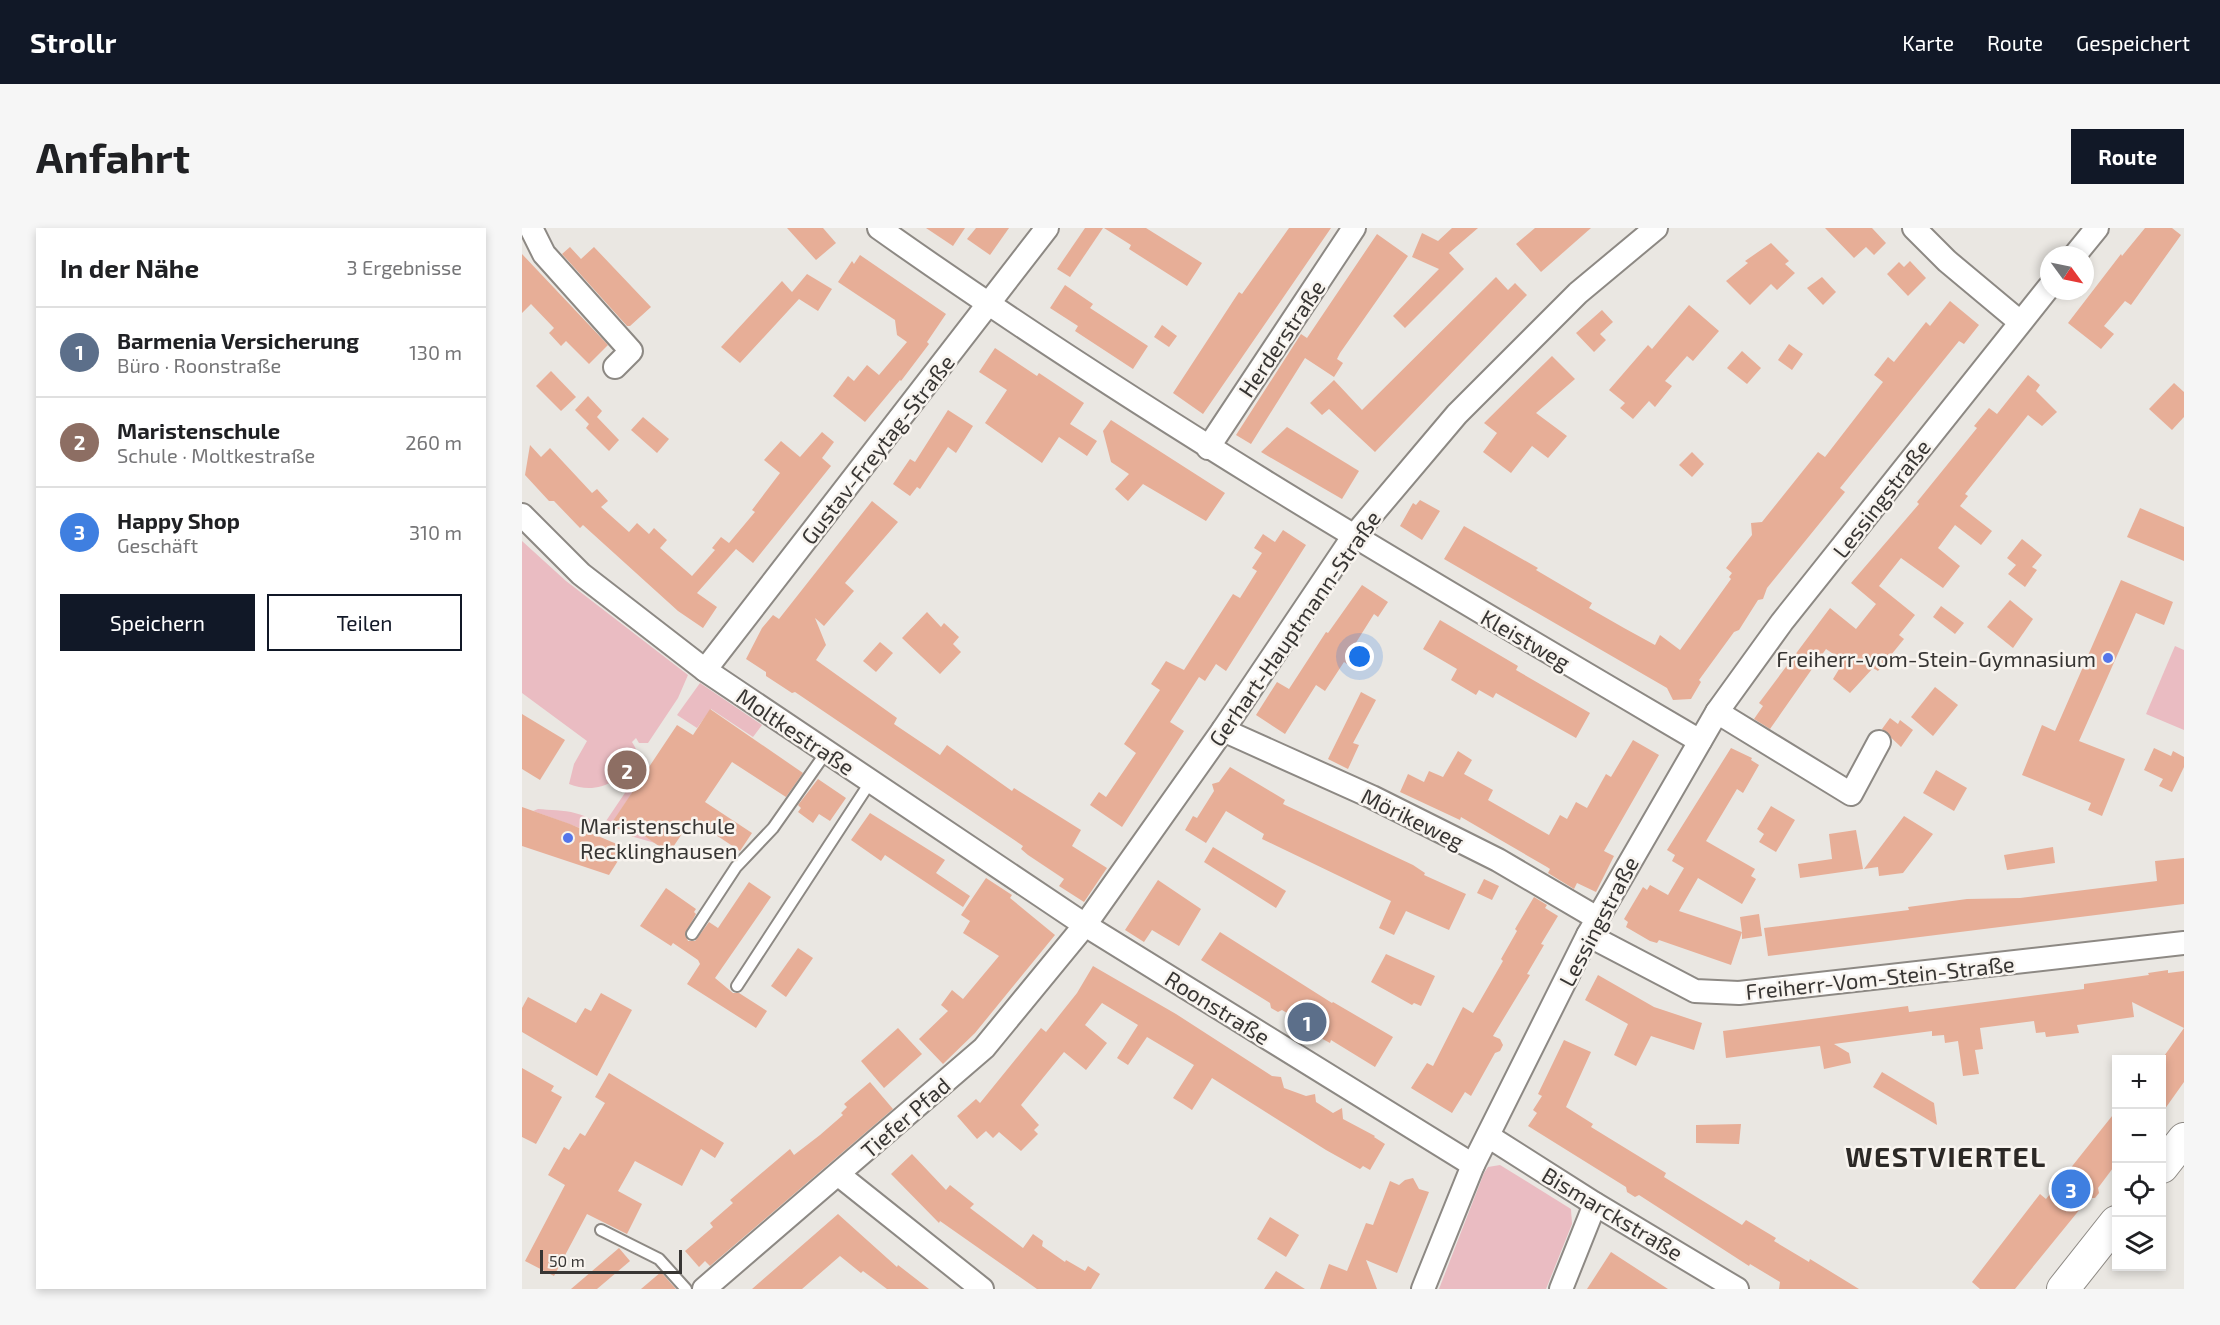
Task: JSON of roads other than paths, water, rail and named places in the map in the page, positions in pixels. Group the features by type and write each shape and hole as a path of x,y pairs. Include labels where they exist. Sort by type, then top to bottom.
{"street":[{"path":"531,228 544,254 631,351 615,367"},
{"path":"879,228 988,306 1208,448 1353,537"},
{"name":"Gustav-Freytag-Straße","path":"705,670 1047,228"},
{"name":"Herderstraße","path":"1208,448 1354,228"},
{"name":"Gerhart-Hauptmann-Straße","path":"1085,925 1222,730 1353,537 1457,414 1578,293 1656,228"},
{"path":"1914,228 1947,261 2020,322"},
{"path":"2082,246 2097,228"},
{"name":"Lessingstraße","path":"1423,1289 1473,1165 1592,927 1717,712 1782,622 2040,298"},
{"name":"Moltkestraße","path":"522,515 581,574 705,670 1085,925"},
{"name":"Kleistweg","path":"1353,537 1700,741"},
{"path":"1717,712 1851,794 1879,742"},
{"name":"Mörikeweg","path":"1222,730 1372,797 1498,860 1592,927"},
{"name":"Roonstraße","path":"1085,925 1473,1165"},
{"name":"Tiefer Pfad","path":"704,1289 984,1048 1085,925"},
{"name":"Freiherr-Vom-Stein-Straße","path":"1592,927 1695,991 1739,993 2184,943"},
{"name":"Bismarckstraße","path":"1488,1136 1595,1204 1737,1289"},
{"path":"2165,1163 2184,1139"},
{"path":"839,1175 982,1289"},
{"path":"1561,1289 1595,1204"},
{"path":"2063,1289 2112,1227"}],"lane":[{"path":"692,934 736,867 773,828 827,751"},
{"path":"737,986 871,781"},
{"path":"601,1230 659,1259 686,1289"}],"place":[{"name":"Freiherr-vom-Stein-Gymnasium","path":"2108,658"},
{"name":"Maristenschule","path":"627,770"},
{"name":"Maristenschule Recklinghausen","path":"568,838"},
{"name":"Barmenia Versicherung","path":"1307,1022"},
{"name":"Happy Shop","path":"2071,1189"}],"district":[{"name":"WESTVIERTEL","path":"1946,1156"}]}
